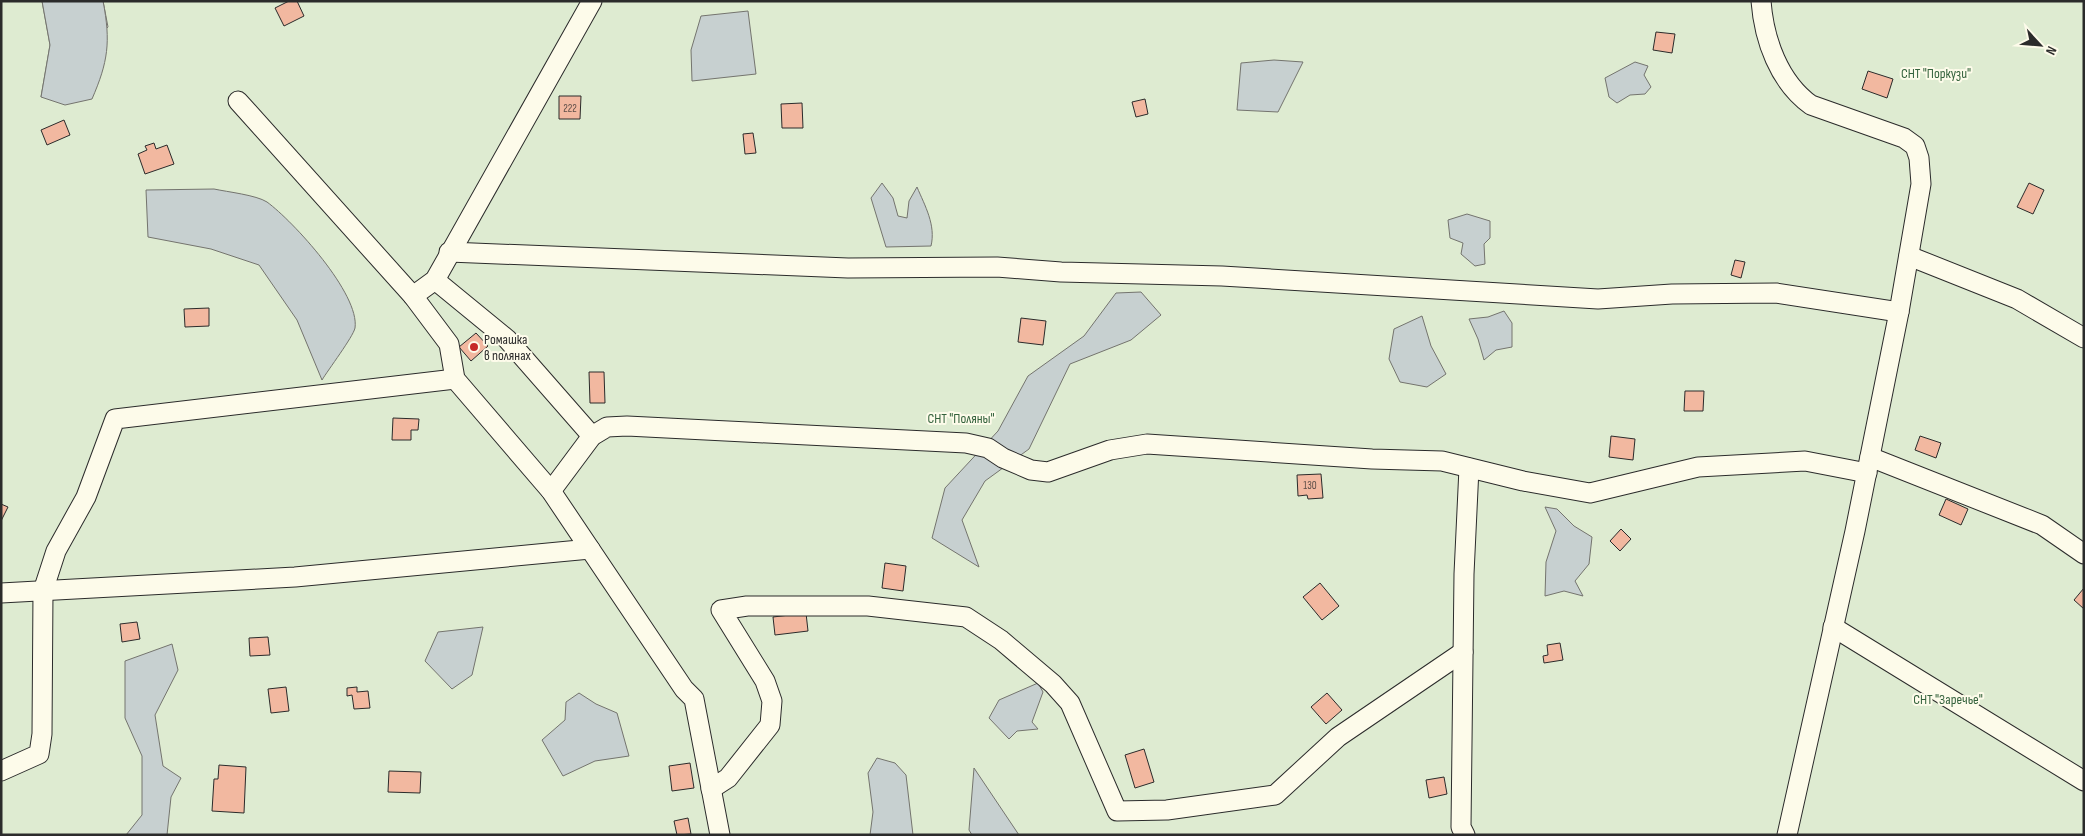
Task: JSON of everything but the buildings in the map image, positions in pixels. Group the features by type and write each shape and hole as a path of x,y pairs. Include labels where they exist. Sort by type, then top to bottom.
{"street":[{"path":"413,296 435,280 449,252 592,1"},
{"path":"1761,1 1762,23 1769,44 1782,73 1798,96 1811,105 1895,134 1915,146 1919,158 1921,184 1899,312 1868,465 1787,835"},
{"path":"238,101 413,296 449,344 455,379 551,491 684,689 694,699 720,835"},
{"path":"449,252 848,268 997,267 1061,272 1270,278 1598,299 1672,294 1776,294 1899,312"},
{"path":"1909,256 2017,299 2084,338"},
{"path":"435,280 507,339 592,436"},
{"path":"1,771 39,754 42,734 42,591 56,551 86,497 115,419 455,379"},
{"path":"551,491 592,436 607,427 627,426 966,443 988,448 1003,458 1031,470 1048,472 1110,450 1148,444 1442,462 1523,481 1590,493 1698,466 1805,461 1868,465 2042,525 2084,554"},
{"path":"1465,835 1461,827 1469,468"},
{"path":"1,593 295,577 590,549"},
{"path":"711,789 728,778 749,755 770,725 772,701 765,681 721,610 747,606 868,606 966,617 1001,640 1053,684 1070,703 1116,811 1167,810 1275,795 1338,737 1464,652"},
{"path":"1833,627 2084,781"}],"green space":[{"name":"СНТ \"Поляны\"","path":"1,1 42,1 50,45 41,97 108,27 103,1 2084,1 2084,835 1,835"}],"shaded area":[{"path":"42,1 103,1 107,28 105,63 92,99 65,105 41,97 50,45"},
{"path":"748,11 756,74 692,81 691,50 701,16"},
{"path":"1274,60 1303,62 1278,112 1237,110 1241,63"},
{"path":"1635,62 1648,66 1644,75 1651,87 1645,94 1630,95 1617,103 1609,97 1605,78"},
{"path":"882,183 893,198 898,216 907,218 909,201 917,187 931,223 931,246 886,247 871,198"},
{"path":"214,189 249,196 267,202 308,241 323,259 347,297 354,314 355,328 322,380 297,320 259,265 211,249 148,237 146,190"},
{"path":"1467,214 1490,221 1490,238 1484,244 1485,264 1475,266 1461,254 1463,243 1450,238 1448,220"},
{"path":"1141,292 1161,315 1131,340 1070,364 1029,449 985,481 962,520 979,567 932,538 945,488 998,431 1028,376 1084,336 1116,293"},
{"path":"1504,311 1512,323 1512,347 1496,350 1484,360 1478,339 1469,319 1488,317"},
{"path":"1422,316 1431,346 1446,374 1427,387 1400,382 1389,359 1394,329"},
{"path":"1545,507 1557,509 1574,526 1592,537 1589,564 1575,581 1583,596 1564,591 1545,596 1546,562 1556,531"},
{"path":"483,627 472,675 452,689 425,661 438,632"},
{"path":"172,644 178,670 155,715 163,766 181,778 171,797 167,835 126,835 142,815 142,756 125,718 125,661"},
{"path":"1038,683 1043,692 1032,722 1038,729 1017,731 1009,739 989,718 999,700"},
{"path":"579,693 596,704 617,713 629,756 595,761 563,776 542,740 565,720 566,702"},
{"path":"877,758 895,763 906,775 913,835 870,835 873,812 868,773"},
{"path":"974,768 1019,835 972,835 969,830"}],"place":[{"name":"Ромашка в полянах","path":"474,347"}],"park label":[{"name":"СНТ \"Поркузи\"","path":"1936,73"},
{"name":"СНТ \"Заречье\"","path":"1948,699"}]}
